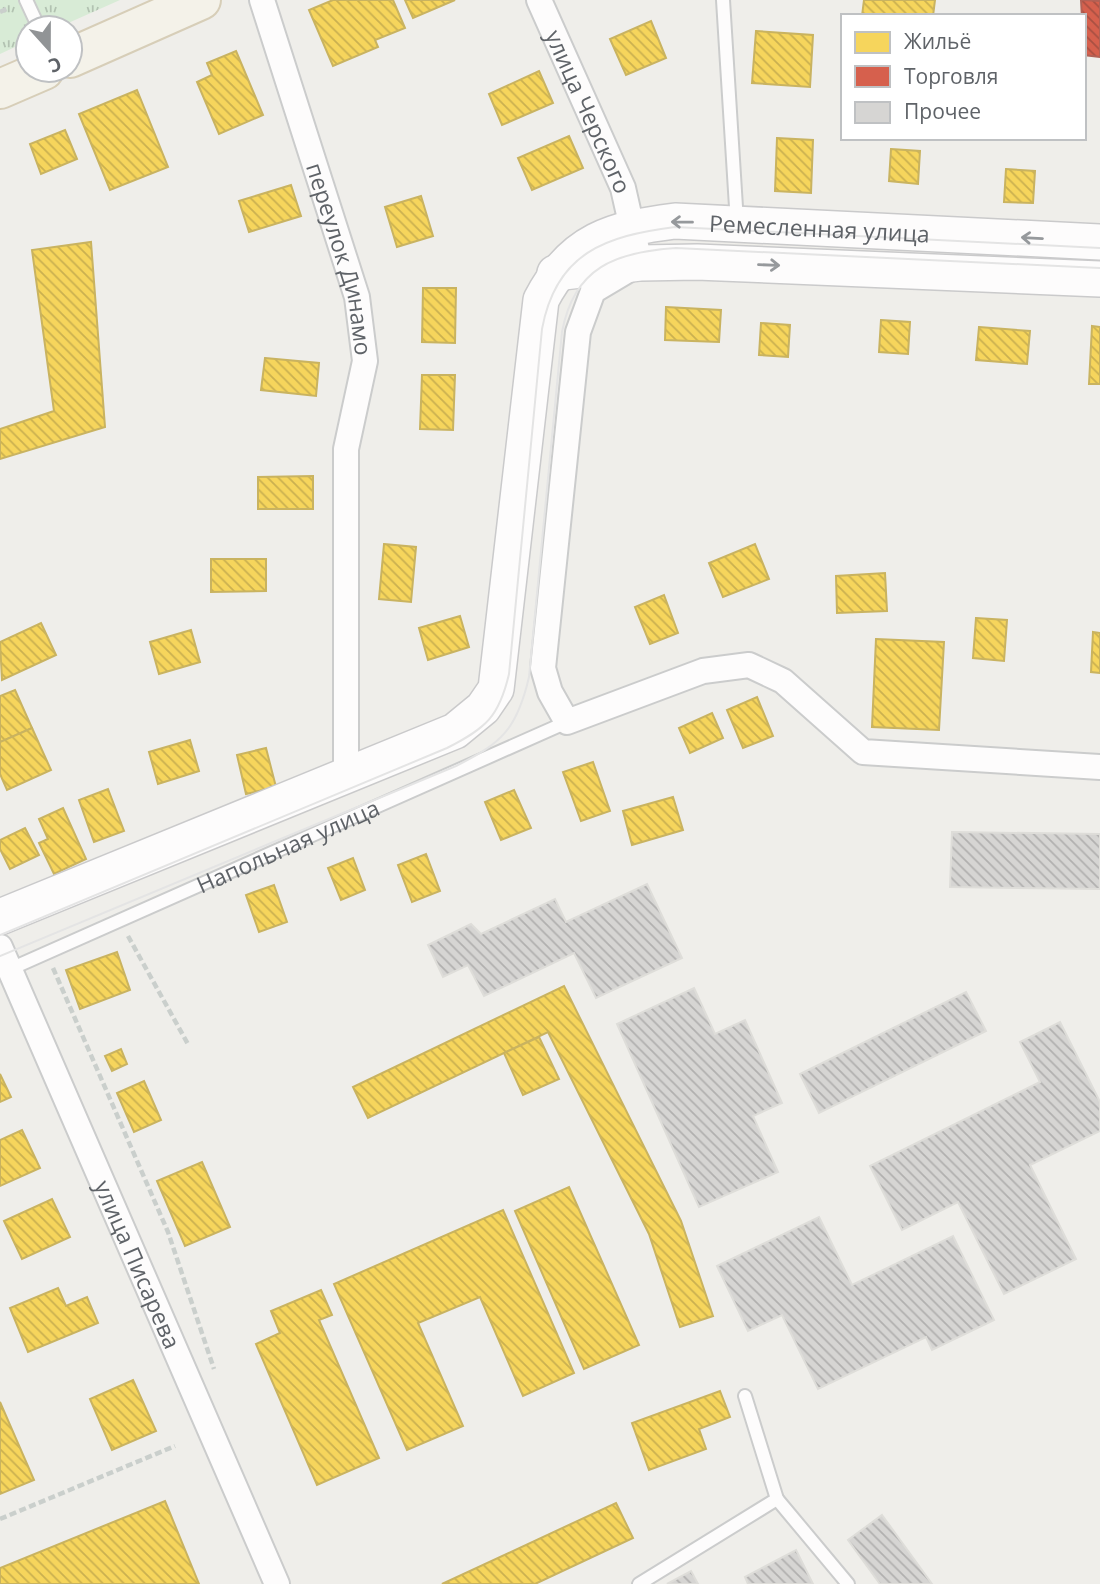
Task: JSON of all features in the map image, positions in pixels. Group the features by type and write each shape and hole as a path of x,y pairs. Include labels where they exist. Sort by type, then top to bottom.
{"main road":[{"path":"84,52 201,0"}],"street":[{"name":"переулок Динамо","path":"262,0 357,298 365,361 346,449 346,776"},
{"name":"улица Черского","path":"539,0 623,188 640,263"},
{"name":"Ремесленная улица","path":"483,708 496,689 541,300 555,273 575,253 603,237 633,226 675,221 1100,242"},
{"name":"Ремесленная улица","path":"555,273 640,263 697,262 1100,279"},
{"path":"640,263 593,291 578,332 543,668 550,692 567,722 703,671 749,665 783,681 863,752 1100,766"},
{"name":"Напольная улица","path":"0,917 455,731 483,708"},
{"name":"улица Писарева","path":"3,963 277,1584"}],"lane":[{"path":"723,0 737,224"},
{"name":"Напольная улица","path":"3,963 567,722"},
{"path":"746,1396 777,1499 848,1584"},
{"path":"639,1584 777,1499"}],"path":[{"path":"124,930 190,1046"},
{"path":"50,961 168,1232 217,1378"},
{"path":"0,1519 175,1446"}],"green space":[{"path":"0,0 120,0 84,16 14,14 14,48 0,54"}],"building: Жильё":[{"path":"333,0 393,0 405,28 375,40 378,47 333,66 309,10"},
{"path":"405,0 455,0 413,18"},
{"path":"864,0 935,0 933,14 862,14"},
{"path":"651,21 666,58 626,75 610,39"},
{"path":"756,31 813,35 810,87 752,83"},
{"path":"236,51 263,115 219,134 197,82 212,75 207,63"},
{"path":"539,71 553,103 502,125 489,94"},
{"path":"137,90 168,167 110,190 79,114"},
{"path":"65,130 77,159 41,174 30,144"},
{"path":"569,136 583,168 532,190 518,158"},
{"path":"777,138 813,140 811,193 775,191"},
{"path":"891,149 920,151 918,184 889,181"},
{"path":"1006,169 1035,171 1033,203 1004,202"},
{"path":"291,185 301,216 249,232 239,201"},
{"path":"421,196 433,236 397,247 385,207"},
{"path":"91,242 105,427 0,459 0,429 54,411 32,250"},
{"path":"423,288 456,288 455,343 422,342"},
{"path":"666,307 721,310 719,342 665,340"},
{"path":"881,320 910,322 908,354 879,352"},
{"path":"761,323 790,325 788,357 759,355"},
{"path":"1092,326 1100,327 1100,384 1089,384"},
{"path":"979,327 1030,331 1027,364 976,360"},
{"path":"265,358 319,363 316,396 261,390"},
{"path":"422,375 455,375 453,430 420,429"},
{"path":"313,476 313,509 258,509 258,477"},
{"path":"384,544 416,547 411,602 379,599"},
{"path":"755,544 769,579 723,597 709,563"},
{"path":"211,559 266,559 266,591 211,592"},
{"path":"885,573 887,611 837,613 836,576"},
{"path":"664,595 678,633 650,644 635,607"},
{"path":"460,616 469,647 428,660 419,628"},
{"path":"976,618 1007,620 1004,661 973,658"},
{"path":"41,623 56,655 2,680 0,642"},
{"path":"191,630 200,662 159,674 150,642"},
{"path":"1093,632 1100,633 1100,673 1091,672"},
{"path":"876,639 944,642 939,730 872,727"},
{"path":"15,690 32,728 0,742 0,696"},
{"path":"757,697 773,736 743,748 727,710"},
{"path":"712,713 723,738 690,753 679,728"},
{"path":"32,728 51,770 7,790 0,774 0,742"},
{"path":"190,740 199,771 158,784 149,752"},
{"path":"266,748 276,787 246,794 237,755"},
{"path":"593,762 610,811 581,821 563,772"},
{"path":"108,789 124,831 94,842 79,800"},
{"path":"514,790 531,828 501,840 485,802"},
{"path":"673,797 683,830 632,845 623,811"},
{"path":"63,808 86,859 54,874 39,843 48,839 39,819"},
{"path":"25,828 39,855 10,869 0,849 0,840"},
{"path":"426,854 440,891 412,902 398,865"},
{"path":"353,858 365,890 341,900 328,868"},
{"path":"274,885 287,922 259,932 246,895"},
{"path":"117,952 130,990 80,1009 66,970"},
{"path":"564,986 681,1221 713,1316 680,1327 649,1234 548,1032 368,1118 353,1087"},
{"path":"539,1037 559,1079 523,1095 504,1053"},
{"path":"121,1049 127,1064 112,1071 105,1056"},
{"path":"0,1074 11,1097 0,1102"},
{"path":"144,1081 161,1120 134,1132 117,1093"},
{"path":"22,1130 40,1168 0,1186 0,1140"},
{"path":"202,1162 230,1227 185,1246 157,1181"},
{"path":"569,1187 639,1345 584,1369 515,1211"},
{"path":"52,1199 70,1237 22,1259 4,1221"},
{"path":"503,1210 574,1373 523,1396 480,1297 418,1323 463,1426 407,1450 334,1284"},
{"path":"58,1288 66,1306 87,1297 98,1323 28,1352 10,1308"},
{"path":"321,1290 332,1315 319,1320 379,1458 317,1485 256,1344 280,1333 271,1311"},
{"path":"133,1380 156,1431 112,1450 90,1399"},
{"path":"720,1391 730,1417 699,1429 706,1449 649,1470 632,1423"},
{"path":"0,1402 34,1480 0,1494"},
{"path":"165,1501 199,1584 0,1584 0,1568"},
{"path":"616,1503 633,1538 535,1584 442,1584"}],"building: Торговля":[{"path":"1081,0 1100,1 1100,57 1086,55 1086,14 1082,14"}],"building: Прочее":[{"path":"952,832 1100,834 1100,889 950,887"},
{"path":"647,884 682,958 596,998 574,953 484,996 468,965 443,977 428,945 471,924 481,934 555,899 566,922"},
{"path":"694,988 715,1034 745,1020 782,1103 753,1116 778,1172 699,1207 617,1024"},
{"path":"966,992 986,1031 819,1113 800,1074"},
{"path":"1060,1022 1100,1102 1100,1131 1030,1165 1076,1259 1004,1294 958,1202 902,1230 870,1166 1040,1082 1020,1042"},
{"path":"819,1217 852,1285 953,1236 994,1320 932,1350 926,1337 818,1389 782,1315 748,1331 717,1266"},
{"path":"882,1515 932,1584 880,1584 848,1540"},
{"path":"796,1550 813,1584 748,1584 745,1577"},
{"path":"691,1571 698,1584 667,1584"}],"tram line":[{"path":"0,935 447,748 472,734 489,720 501,701 509,674 542,329 549,303 559,282 572,266 588,253 627,236 675,227 1100,248"},
{"path":"0,956 456,766 485,750 505,732 519,710 529,677 562,332 576,292 601,267 635,254 676,248 1100,268"}]}
